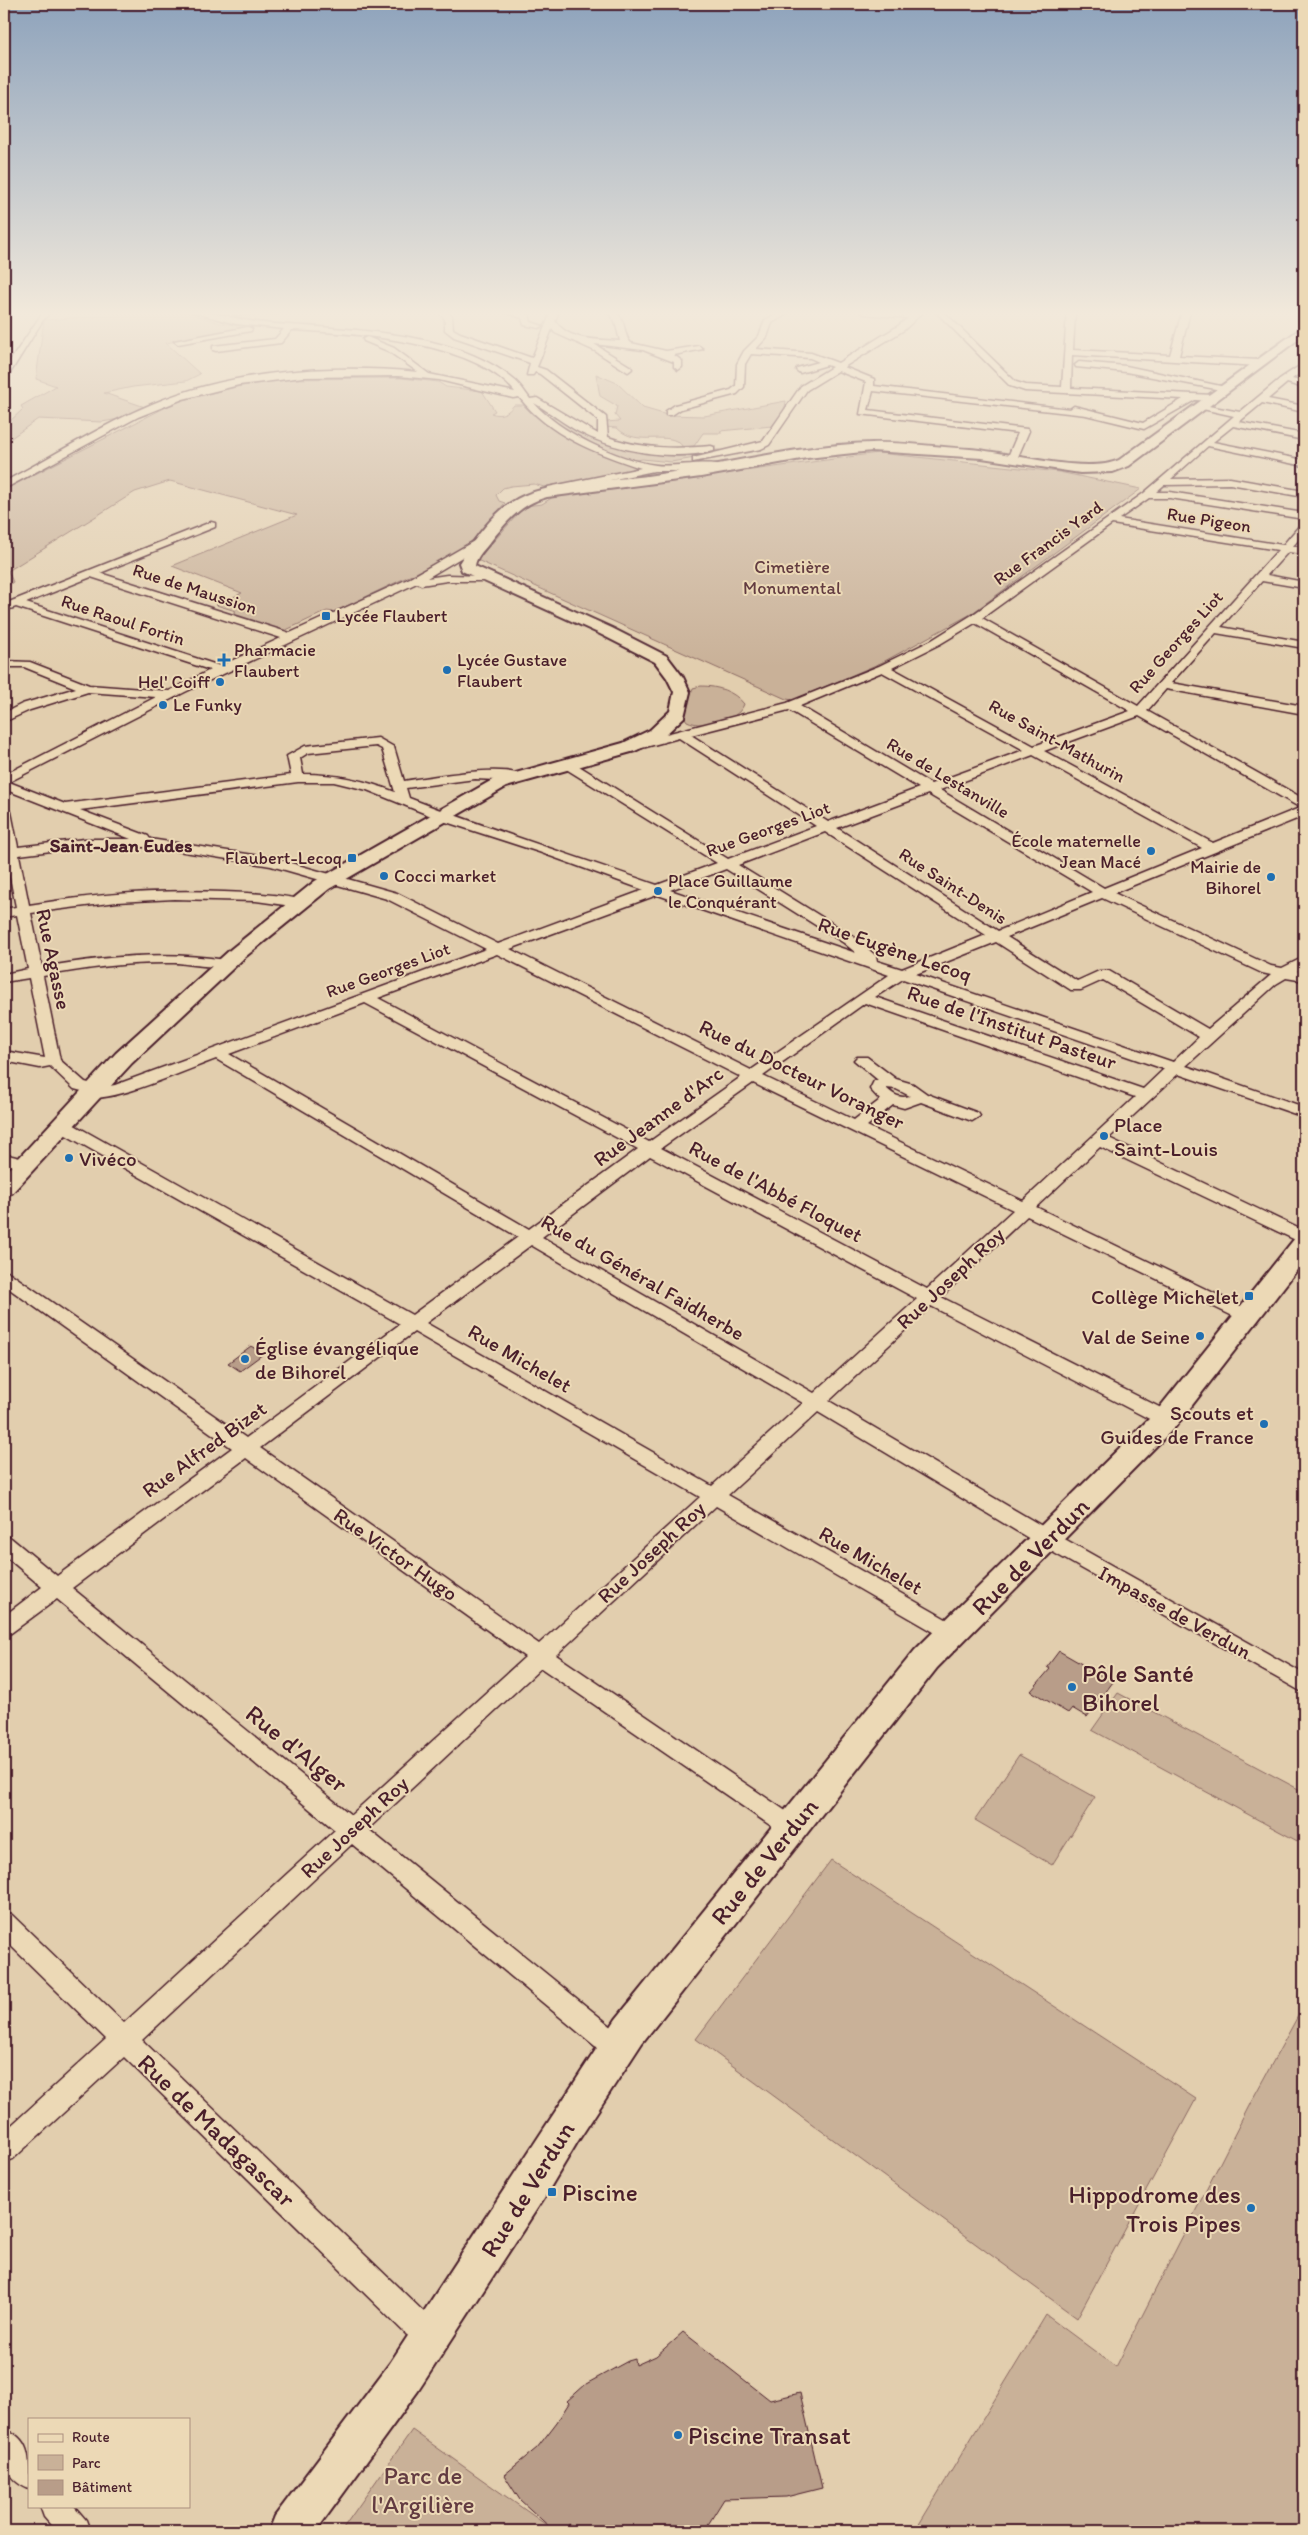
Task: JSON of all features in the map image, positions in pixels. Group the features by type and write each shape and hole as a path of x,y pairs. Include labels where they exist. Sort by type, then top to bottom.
{"street":[{"path":"4,486 107,430"},
{"path":"560,430 654,468 723,468"},
{"path":"585,430 627,446 682,451 768,442"},
{"path":"603,430 603,438"},
{"path":"401,587 462,575 467,568 467,563 515,504 532,496 558,487 751,448 768,442 776,430"},
{"path":"1012,458 1024,431 1018,430"},
{"path":"532,496 807,454 872,447 957,452 1012,458 1072,469 1096,470 1113,468 1124,463 1163,430"},
{"name":"Rue Francis Yard","path":"669,731 696,730 789,707 883,668 936,642 974,618 1147,495 1222,430"},
{"path":"1269,430 1304,437"},
{"path":"1206,443 1304,463"},
{"path":"1161,482 1230,481 1304,494"},
{"path":"1147,495 1170,495 1304,516"},
{"name":"Rue Pigeon","path":"1110,521 1304,551"},
{"path":"9,606 211,525"},
{"name":"Rue Georges Liot","path":"94,1091 119,1088 217,1053 1140,711 1304,527"},
{"path":"4,780 168,694 435,570 458,558 486,539"},
{"path":"435,570 450,567 467,568 487,579 606,631 661,660 675,677 682,692 681,705 669,731"},
{"name":"Rue de Maussion","path":"89,573 290,637"},
{"path":"1260,577 1304,585"},
{"path":"447,578 487,579"},
{"name":"Rue Raoul Fortin","path":"9,606 221,670"},
{"path":"974,618 1304,804"},
{"path":"1212,629 1304,645"},
{"path":"4,664 26,664 87,688 168,694"},
{"name":"Rue Saint-Mathurin","path":"883,668 1212,848"},
{"path":"1163,685 1304,710"},
{"path":"4,718 26,707 87,688"},
{"name":"Rue de Lestanville","path":"789,707 931,789 1103,893 1267,970 1304,977"},
{"path":"4,1188 124,1058 226,964 322,885 500,783 629,747 669,731 696,730"},
{"name":"Rue Saint-Denis","path":"669,731 1076,987 1104,974 1209,1036"},
{"path":"298,778 293,756 305,750 378,742 388,747 401,792 484,776 509,775 517,777"},
{"path":"567,764 849,940 877,965"},
{"name":"Rue Eugène Lecoq","path":"65,808 298,778 334,778 401,792 444,815 1304,1112"},
{"path":"4,785 154,843"},
{"path":"4,802 22,792"},
{"name":"Rue Jeanne d'Arc","path":"530,1237 649,1149 889,980 1304,810"},
{"name":"Rue Agasse","path":"4,812 7,852 36,972 53,1061"},
{"path":"7,852 84,843 154,843"},
{"name":"Rue du Docteur Voranger","path":"154,843 226,853 335,878 392,896 751,1076 857,1125 1247,1316"},
{"path":"4,913 85,901 166,894 246,896 299,903"},
{"path":"837,952 849,940"},
{"path":"4,978 92,964 183,960 226,964"},
{"name":"Rue Joseph Roy","path":"4,2150 929,1298 1209,1036 1255,994 1284,972 1304,961"},
{"name":"Rue de l'Abbé Floquet","path":"366,998 929,1298 1166,1419"},
{"name":"Rue de l'Institut Pasteur","path":"864,998 1146,1096"},
{"name":"Rue du Général Faidherbe","path":"217,1053 816,1402 1047,1539"},
{"path":"4,1056 40,1063 53,1061 80,1086 94,1091"},
{"path":"862,1060 890,1082 916,1092 921,1097 972,1116"},
{"path":"890,1082 880,1084 878,1089 890,1100 904,1103 921,1097"},
{"path":"857,1125 890,1100"},
{"name":"Rue Michelet","path":"63,1126 414,1324 953,1633"},
{"path":"1099,1140 1304,1238"},
{"path":"4,1159 26,1165"},
{"name":"Rue Alfred Bizet","path":"4,1627 530,1237"},
{"name":"Rue de Verdun","path":"290,2531 404,2377 432,2336 531,2185 619,2044 926,1659 1166,1419 1304,1244"},
{"name":"Rue Victor Hugo","path":"4,1277 540,1656 791,1827"},
{"name":"Impasse de Verdun","path":"1047,1539 1304,1684"},
{"name":"Rue d'Alger","path":"4,1544 604,2037 619,2044"},
{"name":"Rue de Madagascar","path":"4,1923 410,2318 432,2336"},
{"path":"4,2443 28,2473"},
{"path":"57,2508 75,2531"}],"green space":[{"path":"4,430 22,430 4,443"},
{"path":"121,430 586,430 620,445 642,450 720,450 725,453 671,462 642,459 626,462 642,468 544,487 534,484 503,488 496,495 499,501 505,503 464,550 334,612 327,611 284,631 231,615 236,611 216,605 242,593 172,566 297,515 170,481 135,492 8,571 13,582 4,588 4,490"},
{"path":"620,430 727,430 720,431 722,433 703,433 694,446 683,447 670,439 634,437"},
{"name":"Cimetière Monumental","path":"878,453 1059,472 1141,489 971,614 883,662 794,700 786,699 477,560 525,506 542,504 553,497"},
{"path":"701,686 725,690 740,699 744,704 735,715 719,722 702,724 687,721 683,715 693,688"},
{"path":"1118,1693 1304,1792 1304,1838 1301,1843 1092,1730"},
{"path":"1019,1755 1095,1797 1052,1865 975,1820"},
{"path":"831,1860 1196,2099 1077,2318 696,2039"},
{"name":"Hippodrome des Trois Pipes","path":"1304,2005 1304,2531 915,2531 1046,2315 1116,2367 1251,2102"},
{"name":"Parc de l'Argilière","path":"412,2430 555,2531 341,2531"}],"building":[{"name":"Église évangélique de Bihorel","path":"251,1346 263,1354 240,1371 228,1363"},
{"name":"Pôle Santé Bihorel","path":"1059,1651 1113,1682 1087,1717 1072,1708 1068,1713 1031,1691 1050,1669 1047,1667"},
{"name":"Piscine Transat","path":"683,2332 770,2400 800,2393 822,2488 786,2497 724,2499 704,2531 578,2531 569,2524 564,2531 553,2530 520,2500 504,2475 537,2448 557,2422 569,2403 567,2401 586,2384 628,2361 635,2359 636,2365 656,2356"}],"place":[{"name":"Lycée Flaubert","path":"326,616"},
{"name":"Pharmacie Flaubert","path":"224,660"},
{"name":"Lycée Gustave Flaubert","path":"447,670"},
{"name":"Hel' Coiff","path":"220,682"},
{"name":"Le Funky","path":"163,705"},
{"name":"École maternelle Jean Macé","path":"1151,851"},
{"name":"Flaubert-Lecoq","path":"352,858"},
{"name":"Cocci market","path":"384,876"},
{"name":"Mairie de Bihorel","path":"1271,877"},
{"name":"Place Guillaume le Conquérant","path":"658,891"},
{"name":"Place Saint-Louis","path":"1104,1136"},
{"name":"Vivéco","path":"69,1158"},
{"name":"Collège Michelet","path":"1249,1296"},
{"name":"Val de Seine","path":"1200,1336"},
{"name":"Église évangélique de Bihorel","path":"245,1359"},
{"name":"Scouts et Guides de France","path":"1264,1424"},
{"name":"Pôle Santé Bihorel","path":"1072,1687"},
{"name":"Piscine","path":"552,2192"},
{"name":"Hippodrome des Trois Pipes","path":"1251,2208"},
{"name":"Piscine Transat","path":"678,2435"}],"district":[{"name":"Saint-Jean Eudes","path":"121,845"}]}
